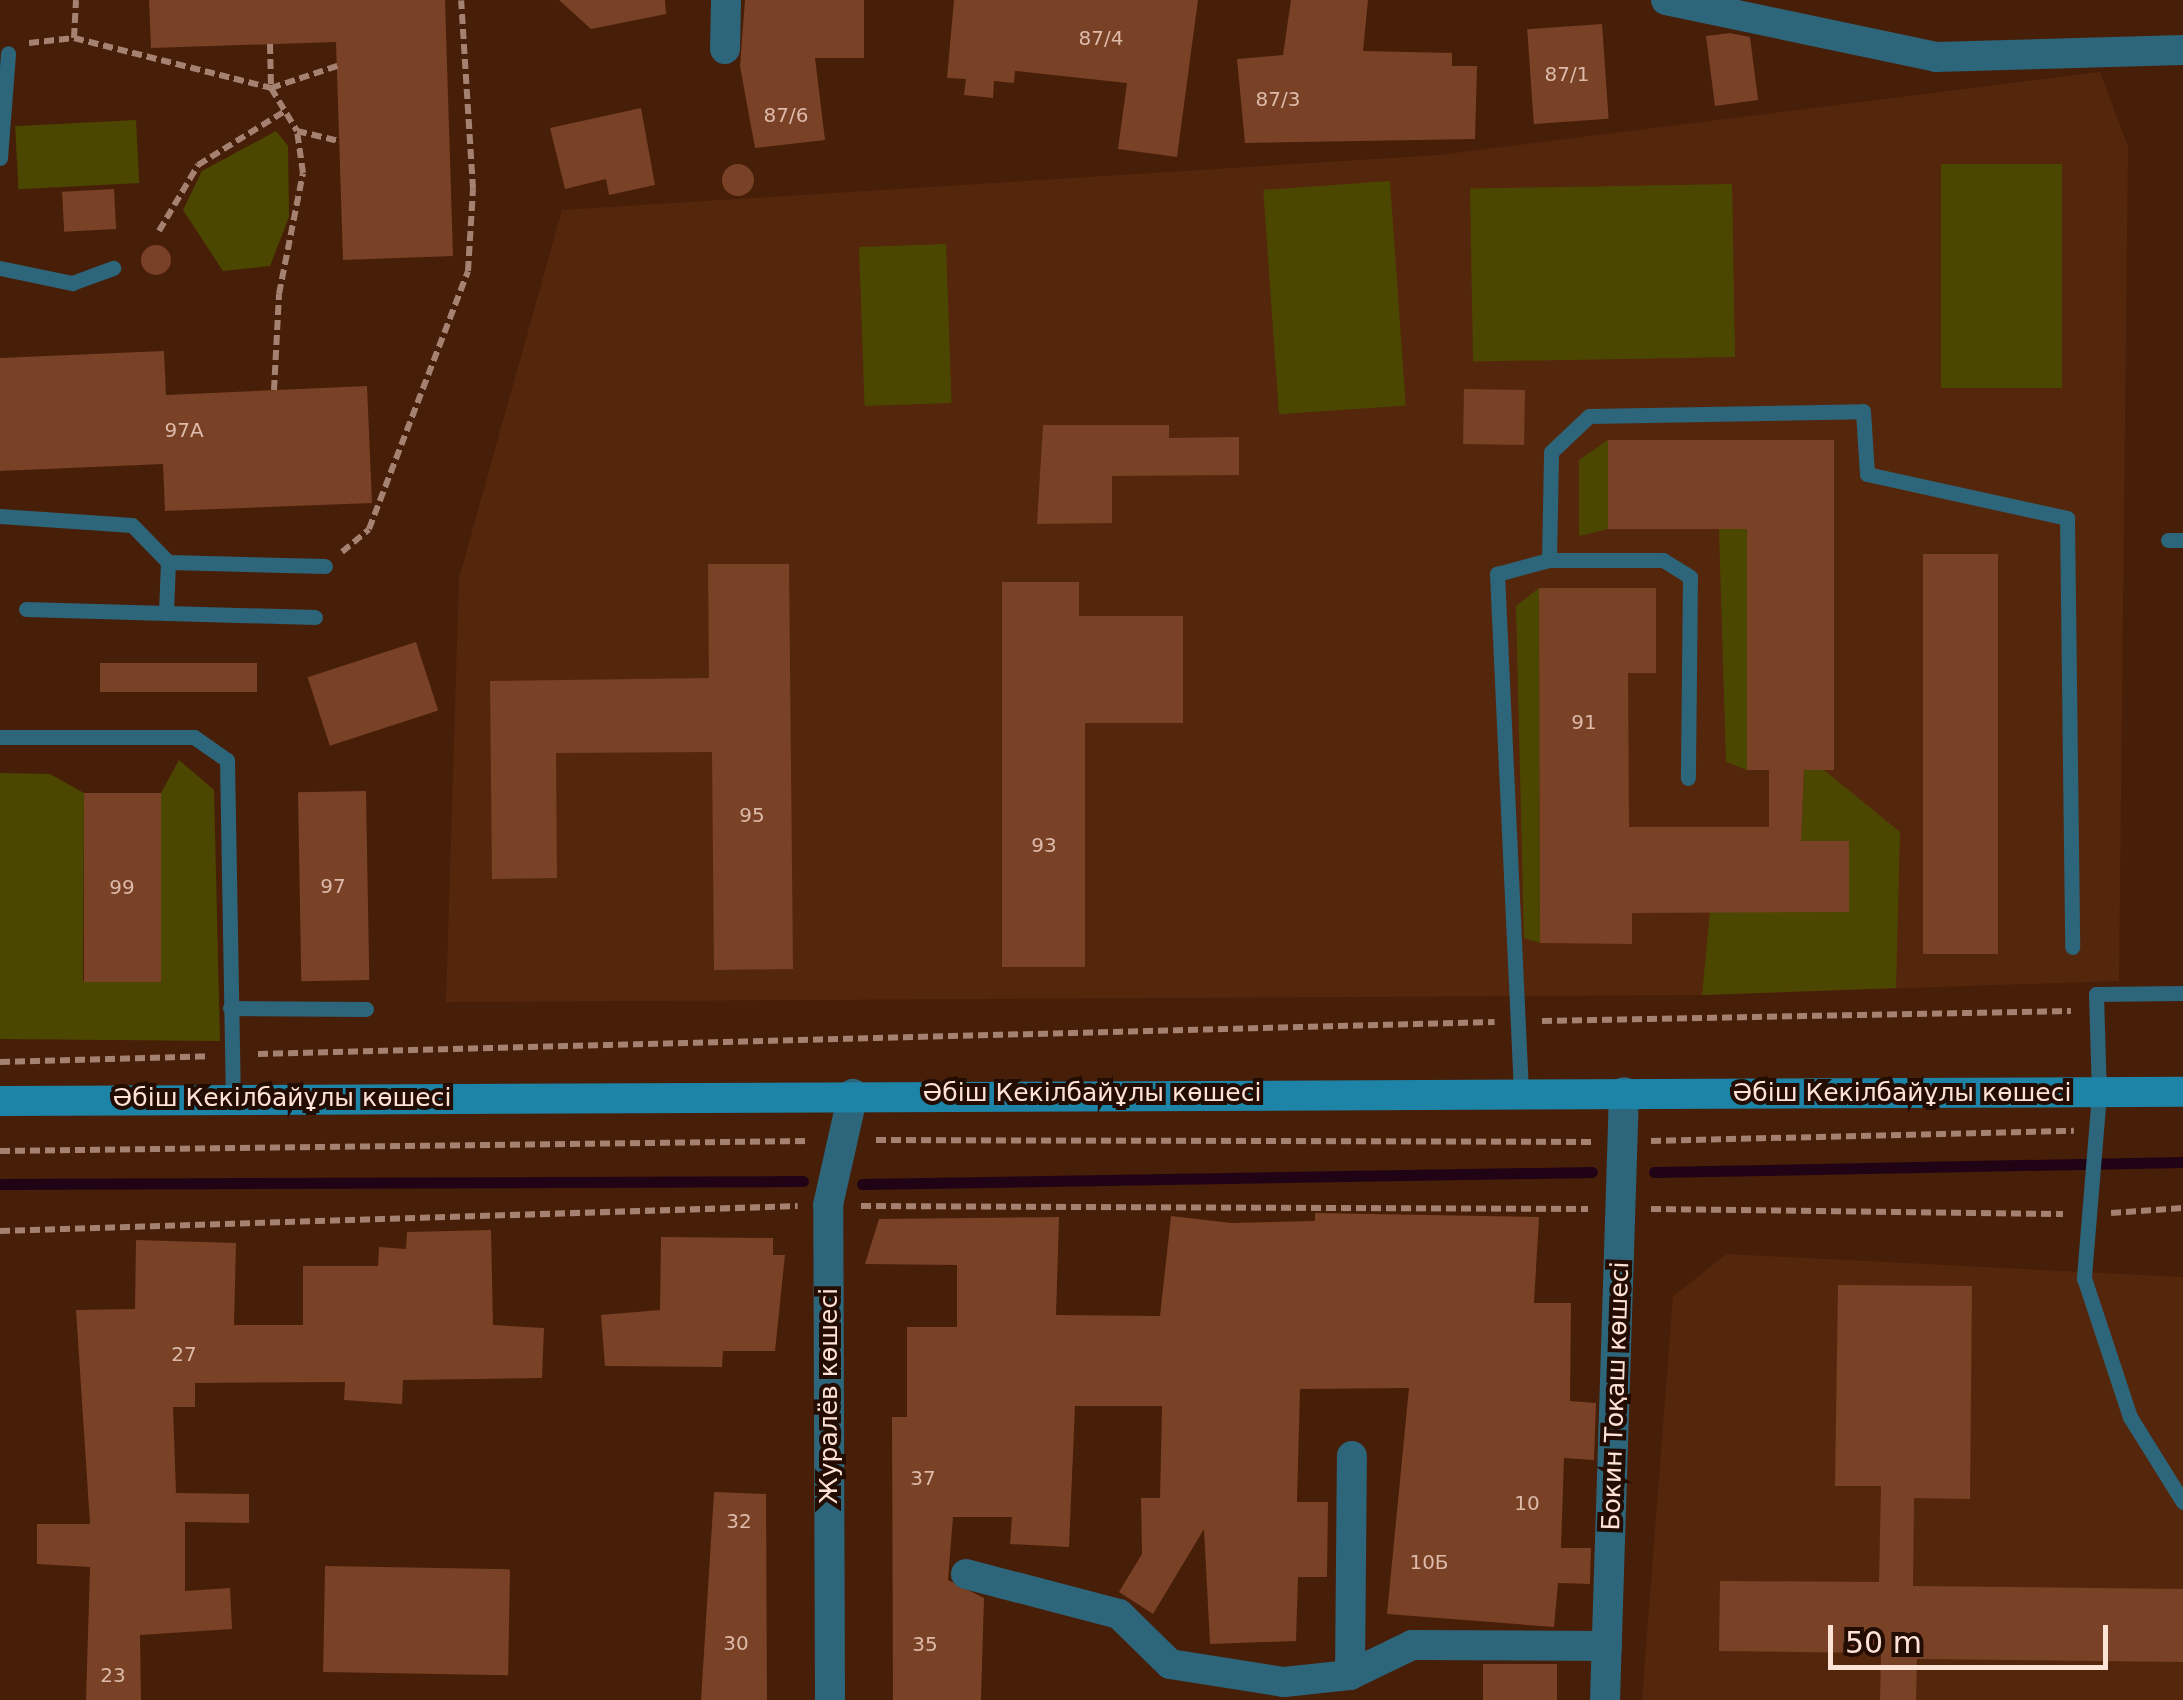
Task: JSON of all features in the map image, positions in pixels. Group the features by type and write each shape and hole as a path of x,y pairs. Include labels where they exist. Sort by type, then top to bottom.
{"street":[{"path":"725,50 726,0"},
{"path":"1666,0 1936,57 2183,50"},
{"name":"Бокин Тоқаш көшесі","path":"1605,1700 1624,1092"},
{"name":"Әбіш Кекілбайұлы көшесі","path":"0,1100 2183,1092"},
{"name":"Журалёв көшесі","path":"830,1700 828,1206 853,1094"},
{"path":"1350,1675 1352,1456"},
{"path":"966,1574 1119,1614 1170,1664 1284,1682 1350,1675 1412,1645 1607,1646"}],"lane":[{"path":"0,158 8,53"},
{"path":"0,268 72,284 113,268"},
{"path":"1549,560 1550,452 1590,416 1863,410 1867,474 2067,518 2072,947"},
{"path":"0,516 132,525 168,562 325,566"},
{"path":"1521,1092 1497,574 1549,560 1663,560 1690,577 1688,778"},
{"path":"166,613 168,562"},
{"path":"26,609 315,617"},
{"path":"0,737 194,737 227,760 233,1099"},
{"path":"2183,994 2096,994 2099,1094 2088,1187 2084,1278 2130,1417 2183,1502"},
{"path":"230,1008 366,1009"}],"path":[{"path":"74,38 76,0"},
{"path":"325,566 369,529 468,271 461,0"},
{"path":"8,53 74,38 270,88 337,66"},
{"path":"270,44 270,88 297,131 303,173 280,294 274,390"},
{"path":"159,230 198,165 285,111"},
{"path":"297,131 339,140"},
{"path":"1537,1021 2071,1008 2072,1028"},
{"path":"0,1062 1517,1022"},
{"path":"0,1151 843,1140 2093,1139"},
{"path":"0,1230 828,1206 2086,1214 2183,1208"}],"shaded area":[{"path":"2100,72 2128,147 2119,981 1702,995 446,1002 459,578 562,210 1439,155"},
{"path":"136,120 139,183 18,189 15,126"},
{"path":"276,131 288,146 289,217 270,266 223,271 183,210 202,171"},
{"path":"1941,164 2062,164 2062,388 1941,388"},
{"path":"1390,181 1406,405 1279,414 1263,190"},
{"path":"1732,184 1735,357 1473,362 1470,189"},
{"path":"946,244 952,403 865,406 859,247"},
{"path":"1608,440 1608,529 1579,536 1579,460"},
{"path":"1719,529 1747,529 1747,770 1726,762"},
{"path":"1539,588 1540,943 1524,938 1516,606"},
{"path":"179,760 214,790 220,1041 0,1039 0,773 50,774 84,793 83,981 159,982 161,793"},
{"path":"1804,770 1824,770 1900,832 1896,988 1702,995 1710,912 1849,912 1849,841 1801,841"},
{"path":"1727,1254 2183,1277 2183,1700 1642,1700 1673,1296"}],"building":[{"path":"149,0 445,0 453,256 343,260 336,42 151,48"},
{"path":"559,0 665,0 666,14 591,29"},
{"path":"745,0 864,0 864,58 815,58 825,140 755,148 740,66"},
{"path":"954,0 1198,0 1177,157 1118,149 1127,83 1015,71 1014,83 994,81 993,98 964,95 966,79 947,78"},
{"path":"1291,0 1368,0 1363,51 1452,53 1452,66 1477,66 1475,139 1245,143 1237,59 1283,55"},
{"path":"1602,24 1609,119 1534,124 1527,29"},
{"path":"1730,33 1750,37 1758,100 1715,106 1706,36"},
{"path":"641,108 655,185 609,195 606,179 565,189 550,128"},
{"path":"738,164 749,169 754,180 749,191 738,196 727,191 722,180 727,169"},
{"path":"114,189 116,229 64,232 62,192"},
{"path":"156,245 167,249 171,260 167,271 156,275 145,271 141,260 145,249"},
{"path":"164,351 166,395 367,386 372,503 165,511 163,464 0,471 0,358"},
{"path":"1464,389 1525,390 1524,445 1463,444"},
{"path":"1043,425 1169,425 1169,438 1239,437 1239,475 1112,476 1112,523 1037,524"},
{"path":"1608,440 1834,440 1834,770 1804,770 1801,841 1849,841 1849,912 1632,913 1632,944 1540,943 1539,588 1656,588 1656,673 1628,673 1629,827 1769,827 1769,770 1747,770 1747,529 1608,529"},
{"path":"1923,554 1998,554 1998,954 1923,954"},
{"path":"708,564 789,564 793,969 714,970 712,752 556,753 557,878 492,879 490,681 709,678"},
{"path":"1002,582 1079,582 1079,616 1183,616 1183,723 1085,723 1085,967 1002,967"},
{"path":"416,642 438,710 330,746 308,677"},
{"path":"100,663 257,663 257,692 100,692"},
{"path":"366,791 369,980 301,981 298,792"},
{"path":"84,793 161,793 161,982 84,982"},
{"path":"1315,1213 1539,1217 1534,1303 1571,1303 1570,1401 1596,1403 1594,1460 1564,1458 1561,1548 1591,1548 1590,1584 1558,1583 1554,1627 1387,1614 1409,1388 1300,1389 1297,1502 1328,1502 1327,1577 1298,1577 1296,1641 1210,1644 1204,1529 1153,1614 1119,1592 1142,1554 1141,1498 1160,1498 1162,1406 1075,1406 1069,1547 1010,1544 1012,1517 953,1517 948,1580 984,1598 981,1700 893,1700 892,1417 907,1417 907,1327 957,1327 957,1265 865,1264 879,1219 1059,1217 1056,1315 1160,1316 1171,1216 1231,1223 1315,1221"},
{"path":"491,1230 493,1325 544,1328 542,1378 403,1380 402,1404 344,1400 345,1382 195,1383 195,1407 173,1407 176,1493 249,1494 249,1523 185,1522 185,1591 230,1588 232,1629 140,1635 141,1700 86,1700 90,1567 37,1564 37,1524 90,1524 76,1310 135,1309 136,1240 236,1243 234,1325 303,1325 303,1266 378,1266 379,1247 406,1249 407,1232"},
{"path":"661,1237 773,1238 773,1255 785,1255 775,1351 723,1351 722,1367 605,1366 601,1315 660,1310"},
{"path":"1838,1285 1972,1286 1970,1499 1914,1498 1913,1586 2183,1589 2183,1662 1917,1659 1916,1700 1880,1700 1881,1653 1719,1651 1720,1581 1879,1582 1881,1486 1835,1486"},
{"path":"714,1492 766,1494 767,1700 701,1700"},
{"path":"325,1566 510,1569 508,1675 323,1672"},
{"path":"1483,1664 1557,1664 1557,1700 1483,1700"}],"waterway":[{"path":"1654,1172 2183,1162"},
{"path":"862,1184 1592,1172"},
{"path":"0,1184 803,1181"}]}
